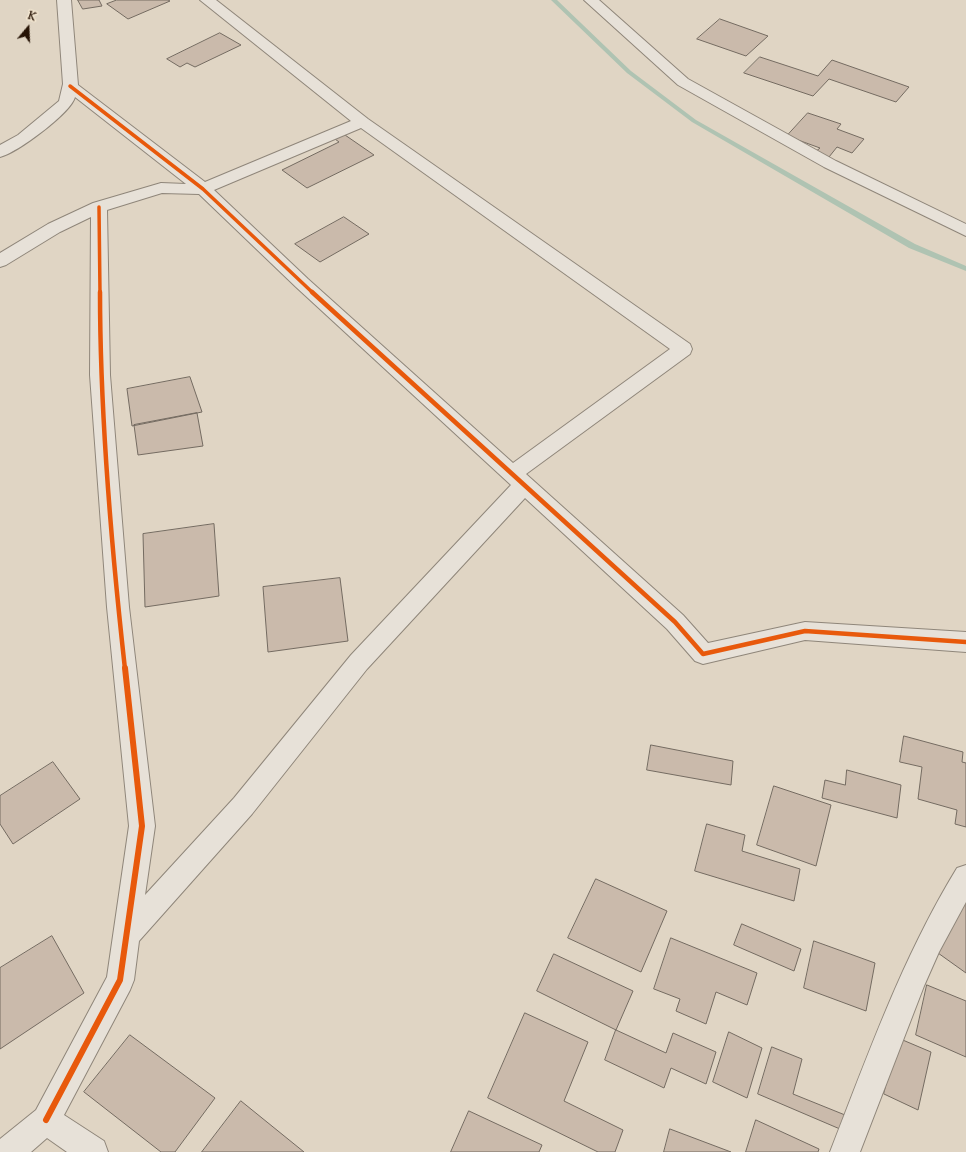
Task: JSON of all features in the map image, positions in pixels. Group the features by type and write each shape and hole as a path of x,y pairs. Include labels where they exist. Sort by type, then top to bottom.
{"street":[{"path":"0,152 24,138 66,103 70,86 64,0"},
{"path":"126,936 243,806 359,662 518,479 683,349 362,122 207,0"},
{"path":"591,0 683,82 830,164 966,231"},
{"path":"70,86 203,189 302,283 675,622 703,654 805,631 966,642"},
{"path":"0,261 54,228 100,207 161,188 203,189 362,122"},
{"path":"8,1152 46,1120 120,980 142,826 118,607 100,375 100,207"},
{"path":"845,1152 923,954 948,905 966,877"},
{"path":"46,1120 93,1152"}],"building":[{"path":"78,0 99,0 102,6 83,9"},
{"path":"117,0 170,1 128,19 107,4"},
{"path":"720,19 768,36 746,56 697,39"},
{"path":"220,33 241,45 195,67 187,63 180,67 167,59"},
{"path":"760,57 818,76 832,60 909,87 896,102 829,79 813,96 744,73"},
{"path":"808,113 841,124 837,129 864,139 852,153 837,147 829,157 815,152 820,148 787,136"},
{"path":"345,135 374,155 307,188 282,170 339,142 335,139"},
{"path":"344,217 369,234 320,262 295,244"},
{"path":"190,377 202,412 132,426 127,389"},
{"path":"197,413 203,446 138,455 134,425"},
{"path":"214,524 219,596 145,607 143,534"},
{"path":"340,578 348,641 268,652 263,587"},
{"path":"904,736 963,752 962,762 966,763 966,827 955,824 957,810 918,799 922,767 900,762"},
{"path":"651,745 733,761 731,785 647,770"},
{"path":"53,762 80,799 13,844 0,824 0,796"},
{"path":"847,770 901,785 897,818 822,798 825,780 845,785"},
{"path":"774,786 831,805 816,866 757,845"},
{"path":"707,824 745,835 742,851 800,869 794,901 695,871"},
{"path":"596,879 667,911 641,972 568,938"},
{"path":"966,899 966,973 931,948"},
{"path":"742,924 801,949 794,971 734,945"},
{"path":"52,936 84,993 0,1049 0,968"},
{"path":"671,938 757,973 747,1005 716,992 706,1024 676,1011 680,999 654,989"},
{"path":"814,941 875,963 866,1011 804,988"},
{"path":"554,954 633,991 616,1030 537,991"},
{"path":"927,985 966,1001 966,1057 916,1035"},
{"path":"525,1013 588,1042 564,1101 623,1130 615,1152 598,1152 488,1098"},
{"path":"616,1030 666,1053 673,1033 716,1052 706,1084 671,1068 664,1088 605,1060"},
{"path":"729,1032 762,1048 747,1098 713,1082"},
{"path":"130,1035 215,1098 175,1152 161,1152 84,1092"},
{"path":"898,1038 931,1052 918,1110 884,1094"},
{"path":"772,1047 802,1059 793,1094 850,1117 847,1132 758,1094"},
{"path":"241,1101 304,1152 202,1152"},
{"path":"469,1111 542,1145 539,1152 451,1152"},
{"path":"756,1120 819,1149 818,1152 746,1152"},
{"path":"670,1129 731,1152 664,1152"}],"waterway":[{"path":"554,0 629,72 694,121 912,246 966,269"}],"cycle path":[{"path":"70,86 203,189 302,283 675,622 703,654 805,631 966,642"},
{"path":"46,1120 120,980 142,826 118,607 100,375 99,207"}]}
